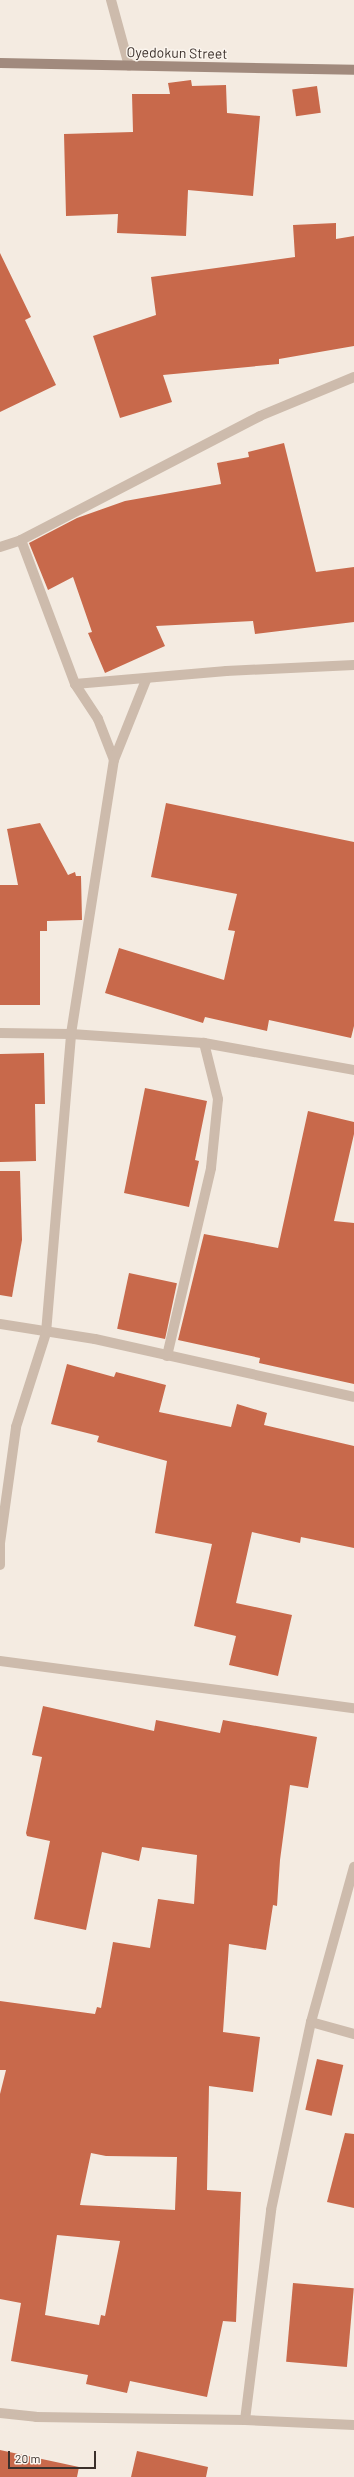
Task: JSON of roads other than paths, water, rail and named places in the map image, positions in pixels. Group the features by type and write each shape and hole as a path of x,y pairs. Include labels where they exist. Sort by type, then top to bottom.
{"street":[{"path":"110,0 129,66"},
{"name":"Oyedokun Street","path":"0,63 354,70"},
{"path":"0,547 20,540 260,416 354,377"},
{"path":"20,540 75,684 98,719 114,760"},
{"path":"75,684 146,680 226,671 354,665"},
{"path":"0,1564 0,1543 16,1427 46,1333 72,1034 114,760 146,680"},
{"path":"0,1033 72,1034 204,1043 354,1070"},
{"path":"166,1356 211,1168 218,1099 204,1043"},
{"path":"0,1324 46,1333 95,1339 354,1397"},
{"path":"0,1661 354,1708"},
{"path":"245,2420 271,2210 310,2022 354,1867"},
{"path":"310,2022 354,2034"},
{"path":"0,2413 36,2417 245,2420 354,2426"}]}
